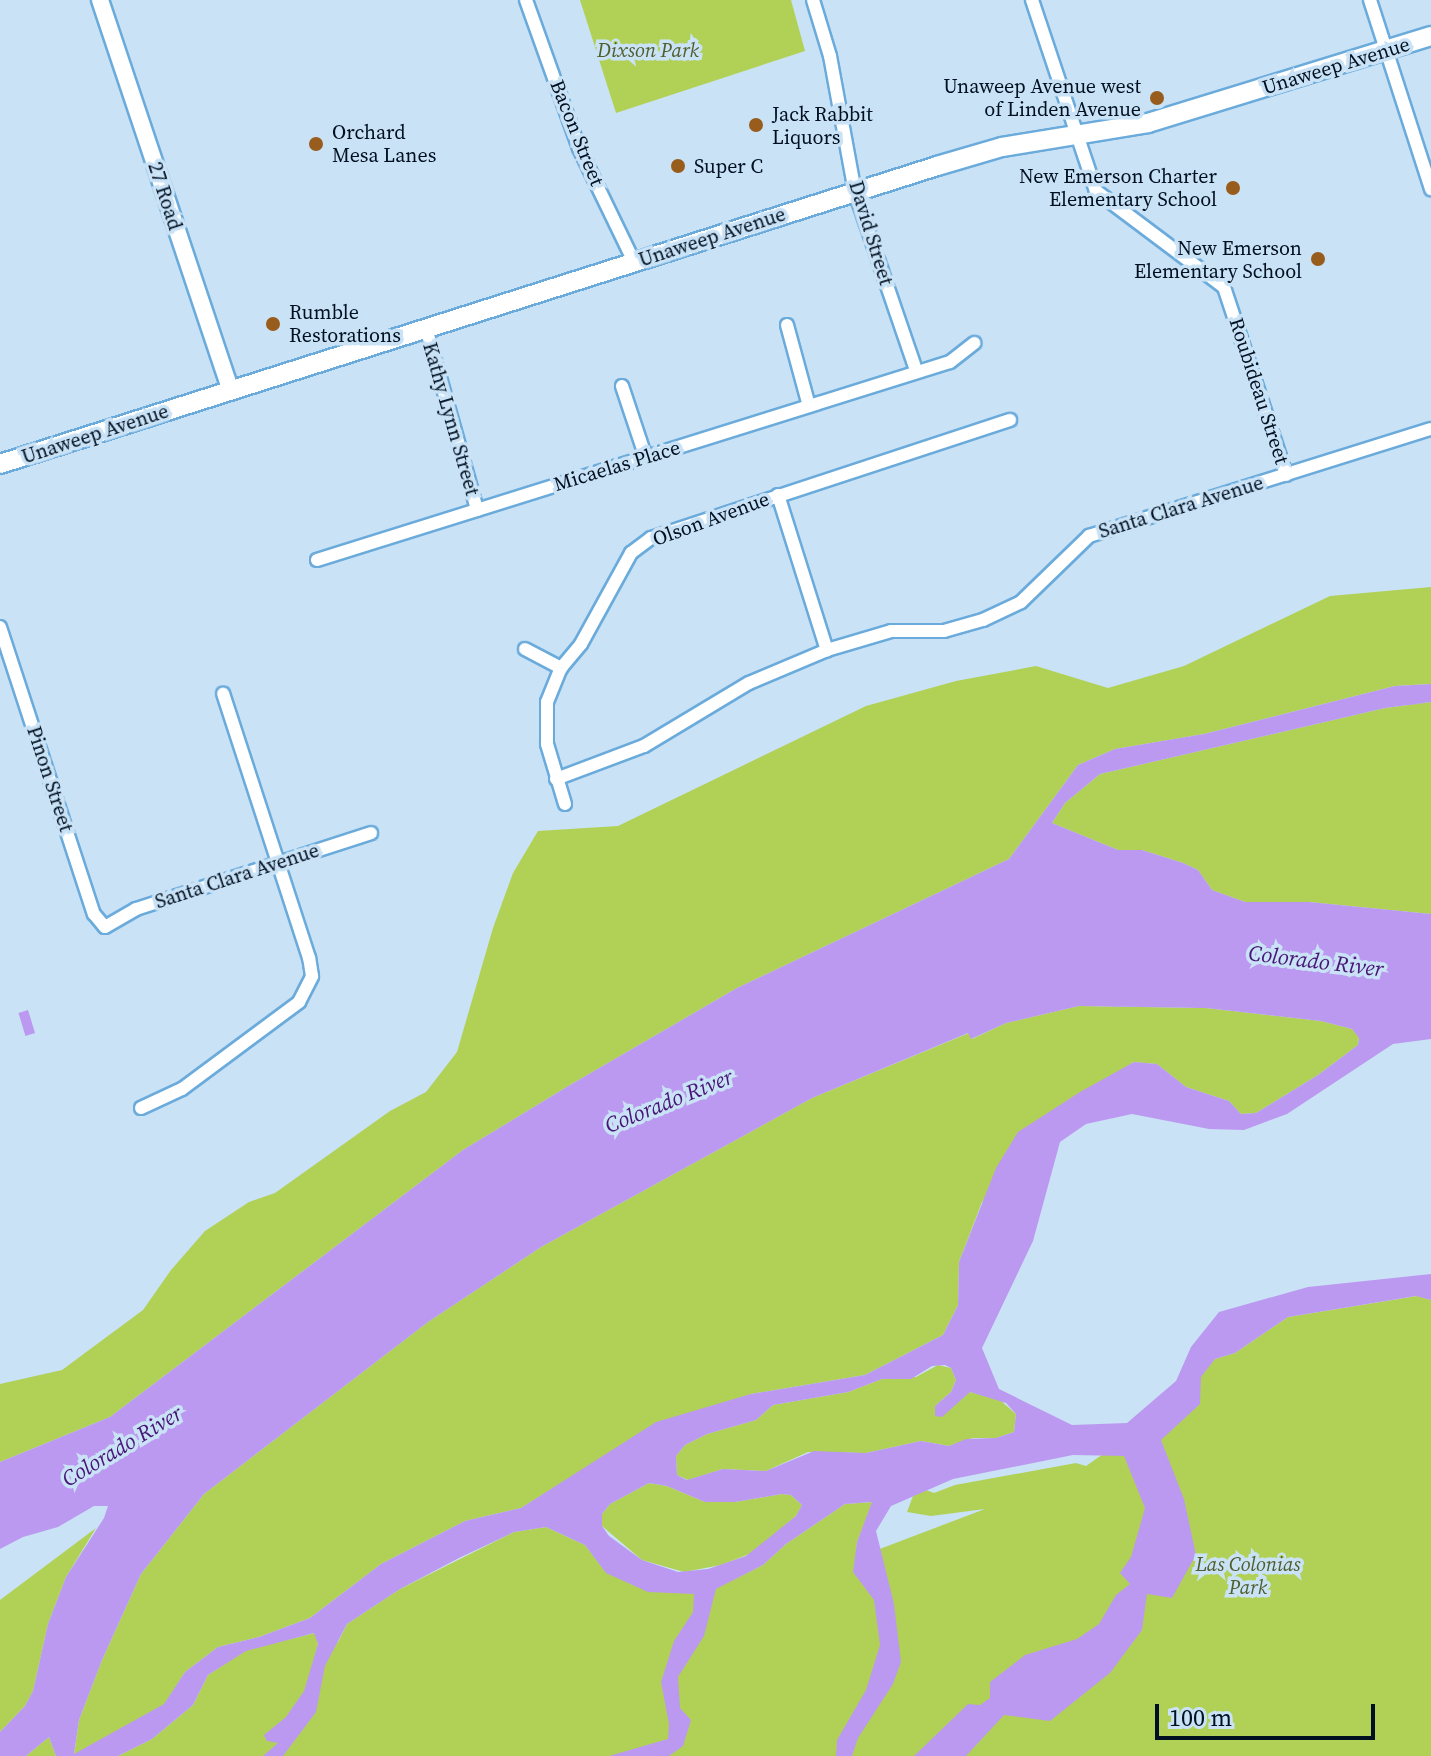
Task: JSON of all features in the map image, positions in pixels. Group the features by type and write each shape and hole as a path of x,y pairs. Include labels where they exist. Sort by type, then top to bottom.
{"main road":[{"name":"Unaweep Avenue","path":"0,464 1002,147 1148,123 1431,36"}],"street":[{"name":"27 Road","path":"100,0 231,391"},
{"name":"Bacon Street","path":"526,0 579,148 634,262"},
{"name":"David Street","path":"813,0 830,56 855,192 916,370"},
{"name":"Roubideau Street","path":"1032,0 1096,191 1224,287 1286,475"},
{"path":"1370,0 1431,189"},
{"path":"787,325 809,406"},
{"name":"Kathy Lynn Street","path":"426,328 477,510"},
{"name":"Micaelas Place","path":"317,560 916,370 950,362 974,343"},
{"path":"622,386 646,458"},
{"name":"Olson Avenue","path":"565,804 547,744 547,702 561,668 581,644 631,553 651,538 1010,420"},
{"name":"Santa Clara Avenue","path":"556,779 644,746 749,683 827,650 891,631 944,631 983,620 1021,602 1089,536 1431,429"},
{"path":"778,495 827,650"},
{"name":"Pinon Street","path":"0,627 94,914 105,927"},
{"path":"525,649 561,668"},
{"path":"141,1108 182,1089 299,1002 309,988 312,976 309,958 223,694"},
{"name":"Santa Clara Avenue","path":"105,927 136,909 371,833"}],"green space":[{"name":"Dixson Park","path":"580,0 791,0 805,51 616,113"},
{"path":"1431,587 1431,684 1395,686 1204,734 1115,749 1078,765 1009,859 737,988 570,1085 463,1150 110,1417 0,1462 0,1384 62,1370 143,1310 171,1270 205,1231 249,1202 275,1193 390,1111 426,1092 457,1052 493,928 513,873 538,831 618,826 866,706 956,681 1036,666 1108,688 1184,666 1330,596"},
{"path":"1431,702 1431,914 1309,902 1245,902 1212,890 1198,870 1183,863 1142,850 1118,850 1052,823 1065,803 1100,774 1385,708"},
{"path":"1079,1006 1206,1008 1321,1021 1352,1029 1359,1037 1358,1045 1318,1075 1256,1113 1241,1114 1229,1101 1186,1087 1157,1064 1133,1062 982,1202 959,1262 958,1305 943,1335 865,1375 751,1394 614,1451 521,1508 465,1521 381,1564 310,1618 259,1637 218,1647 185,1672 165,1704 74,1755 79,1720 141,1574 204,1494 428,1322 541,1247 812,1098 969,1033 972,1039 1006,1023"},
{"name":"Las Colonias Park","path":"1417,1296 1431,1300 1431,1756 118,1756 152,1739 193,1705 208,1675 246,1650 315,1633 318,1644 316,1652 338,1642 347,1624 400,1589 514,1532 546,1527 585,1545 607,1573 727,1583 763,1565 786,1544 845,1504 873,1502 857,1542 856,1558 985,1509 931,1516 907,1512 913,1496 926,1490 934,1493 955,1485 1076,1463 1086,1466 1169,1408 1215,1359 1235,1353 1288,1317"},
{"path":"938,1365 951,1368 956,1380 951,1392 935,1406 970,1392 1000,1400 1016,1414 1014,1432 996,1438 973,1438 949,1446 921,1441 866,1453 808,1452 766,1471 723,1469 688,1480 677,1475 676,1456 685,1445 707,1434 756,1420 773,1405 848,1392 882,1379 916,1377"},
{"path":"649,1483 667,1486 705,1502 735,1502 782,1494 791,1495 802,1505 796,1516 752,1553 721,1565 684,1572 642,1560 602,1526 602,1514 610,1504"},
{"path":"96,1528 66,1577 48,1624 33,1691 25,1706 0,1732 0,1600"},
{"path":"49,1737 56,1756 26,1756"}],"water":[{"name":"Colorado River","path":"1431,684 1431,702 1385,708 1100,774 1065,803 1052,823 1118,850 1142,850 1183,863 1198,870 1212,890 1245,902 1309,902 1431,914 1431,1039 1393,1044 1287,1114 1244,1130 1209,1129 1132,1114 1086,1124 1060,1142 1033,1241 982,1348 999,1389 1072,1425 1127,1423 1176,1381 1191,1347 1219,1312 1308,1287 1431,1274 1431,1300 1416,1296 1288,1317 1235,1353 1215,1359 1201,1377 1200,1404 1161,1440 1184,1499 1196,1555 1172,1598 1147,1594 1142,1630 1110,1673 1050,1721 1004,1715 966,1756 914,1756 968,1704 980,1705 990,1698 990,1682 1025,1655 1077,1639 1099,1624 1116,1595 1130,1584 1120,1573 1131,1557 1145,1508 1124,1456 1073,1455 953,1479 891,1506 876,1531 894,1604 901,1662 893,1684 858,1738 852,1756 836,1756 837,1740 866,1690 880,1645 874,1600 853,1572 857,1542 872,1502 845,1504 786,1544 763,1565 716,1589 704,1636 678,1677 680,1708 691,1720 683,1746 669,1756 609,1756 668,1739 669,1724 661,1682 674,1641 693,1612 694,1594 648,1592 606,1573 585,1545 546,1527 514,1532 459,1558 400,1589 347,1624 325,1666 316,1712 283,1756 263,1756 278,1743 267,1741 264,1735 286,1717 304,1691 318,1644 314,1633 246,1651 208,1675 193,1705 152,1739 118,1756 56,1756 49,1737 26,1756 0,1756 0,1732 25,1706 33,1691 48,1624 66,1577 104,1518 108,1506 94,1506 58,1527 23,1537 0,1549 0,1462 110,1417 463,1150 570,1085 737,988 1009,859 1078,765 1115,749 1204,734 1395,686","holes":["1079,1006 1206,1008 1321,1021 1352,1029 1359,1038 1358,1045 1318,1075 1256,1113 1241,1114 1229,1101 1186,1087 1157,1064 1134,1062 1080,1092 1018,1132 996,1168 959,1262 958,1305 943,1335 865,1375 751,1394 656,1422 521,1508 465,1521 381,1564 310,1618 259,1637 218,1647 185,1672 164,1704 74,1754 79,1720 141,1574 204,1494 428,1322 541,1247 812,1098 968,1033 971,1039 1006,1023","932,1366 951,1368 956,1380 951,1392 935,1406 935,1416 942,1417 970,1392 1006,1403 1016,1414 1014,1432 996,1438 966,1439 949,1446 921,1441 866,1453 814,1451 766,1471 723,1469 687,1480 677,1475 676,1456 685,1445 707,1434 756,1420 773,1405 848,1392 882,1379 911,1379","649,1483 667,1486 705,1502 735,1502 782,1494 791,1495 802,1505 796,1516 746,1556 708,1569 678,1572 642,1560 609,1536 602,1526 602,1514 610,1504"]},
{"path":"28,1010 35,1033 25,1036 18,1013"}],"place":[{"name":"Unaweep Avenue west of Linden Avenue","path":"1157,98"},
{"name":"Jack Rabbit Liquors","path":"756,125"},
{"name":"Orchard Mesa Lanes","path":"316,144"},
{"name":"Super C","path":"678,166"},
{"name":"New Emerson Charter Elementary School","path":"1233,188"},
{"name":"New Emerson Elementary School","path":"1318,259"},
{"name":"Rumble Restorations","path":"273,324"}]}
